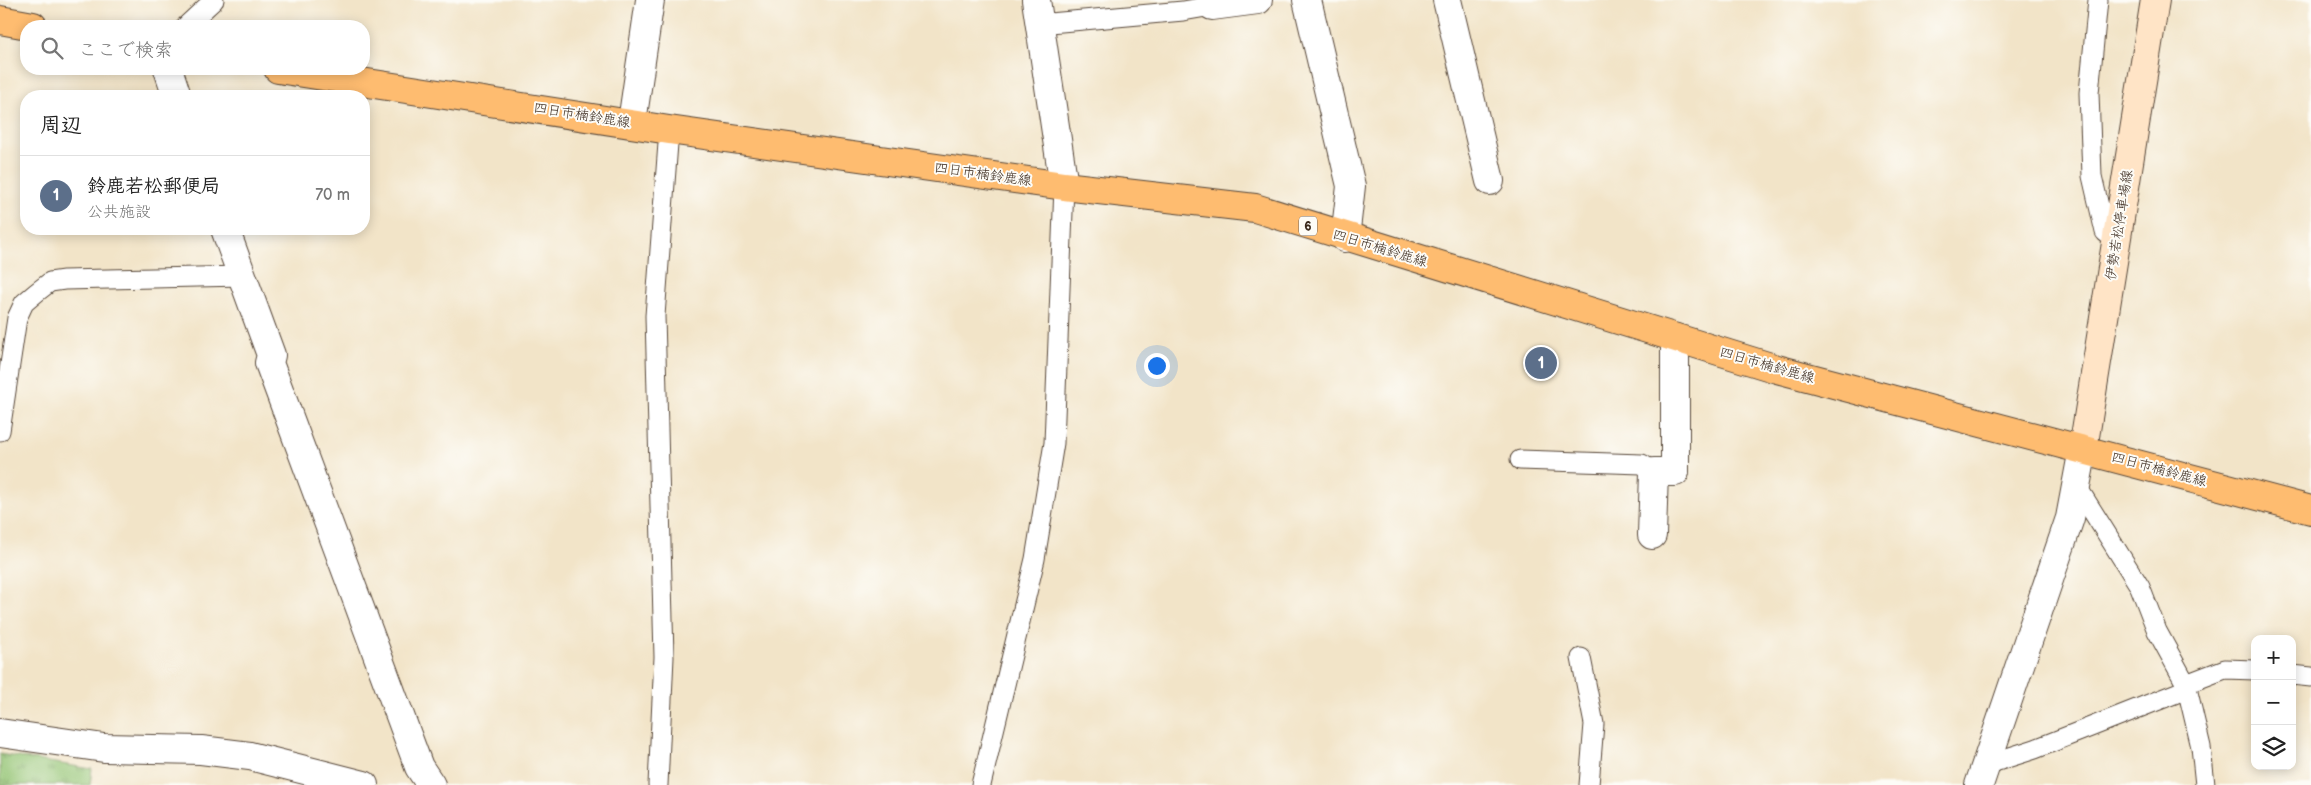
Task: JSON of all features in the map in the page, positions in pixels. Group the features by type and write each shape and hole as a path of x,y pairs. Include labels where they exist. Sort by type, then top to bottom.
{"main road":[{"name":"伊勢若松停車場線","path":"2083,449 2155,0"},
{"path":"0,20 20,24"},
{"name":"四日市楠鈴鹿線","path":"318,75 632,122 669,130 1064,186 1255,208 1346,238 1776,369 2311,510"}],"street":[{"path":"632,122 650,0"},
{"path":"1212,6 1258,0"},
{"path":"1307,0 1350,186 1346,238"},
{"path":"1447,0 1490,181"},
{"path":"1037,12 1064,186"},
{"path":"170,75 176,90"},
{"path":"227,235 271,356 269,363 272,372 419,767 431,785"},
{"path":"1652,535 1654,472 1675,472 1675,338"},
{"path":"1982,775 2070,518 2083,449"},
{"path":"0,733 104,748 201,750 250,756 364,785"}],"lane":[{"path":"192,20 214,0"},
{"path":"2098,0 2090,93 2092,176 2105,232 2116,241"},
{"path":"1037,12 1183,11 1212,6"},
{"path":"658,785 664,657 655,316 669,130"},
{"path":"982,785 1035,559 1054,443 1064,186"},
{"path":"0,431 17,318 24,303 50,282 82,278 242,276"},
{"path":"1520,460 1642,464 1654,472"},
{"path":"2076,486 2140,587 2157,631 2186,686 2201,747 2206,785"},
{"path":"1581,658 1594,724 1589,785"},
{"path":"1982,775 2035,749 2225,668 2251,670"},
{"path":"2296,675 2311,677"}],"green space":[{"path":"0,754 92,769 90,785 0,785"}],"place":[{"name":"鈴鹿若松郵便局","path":"1541,363"}]}
